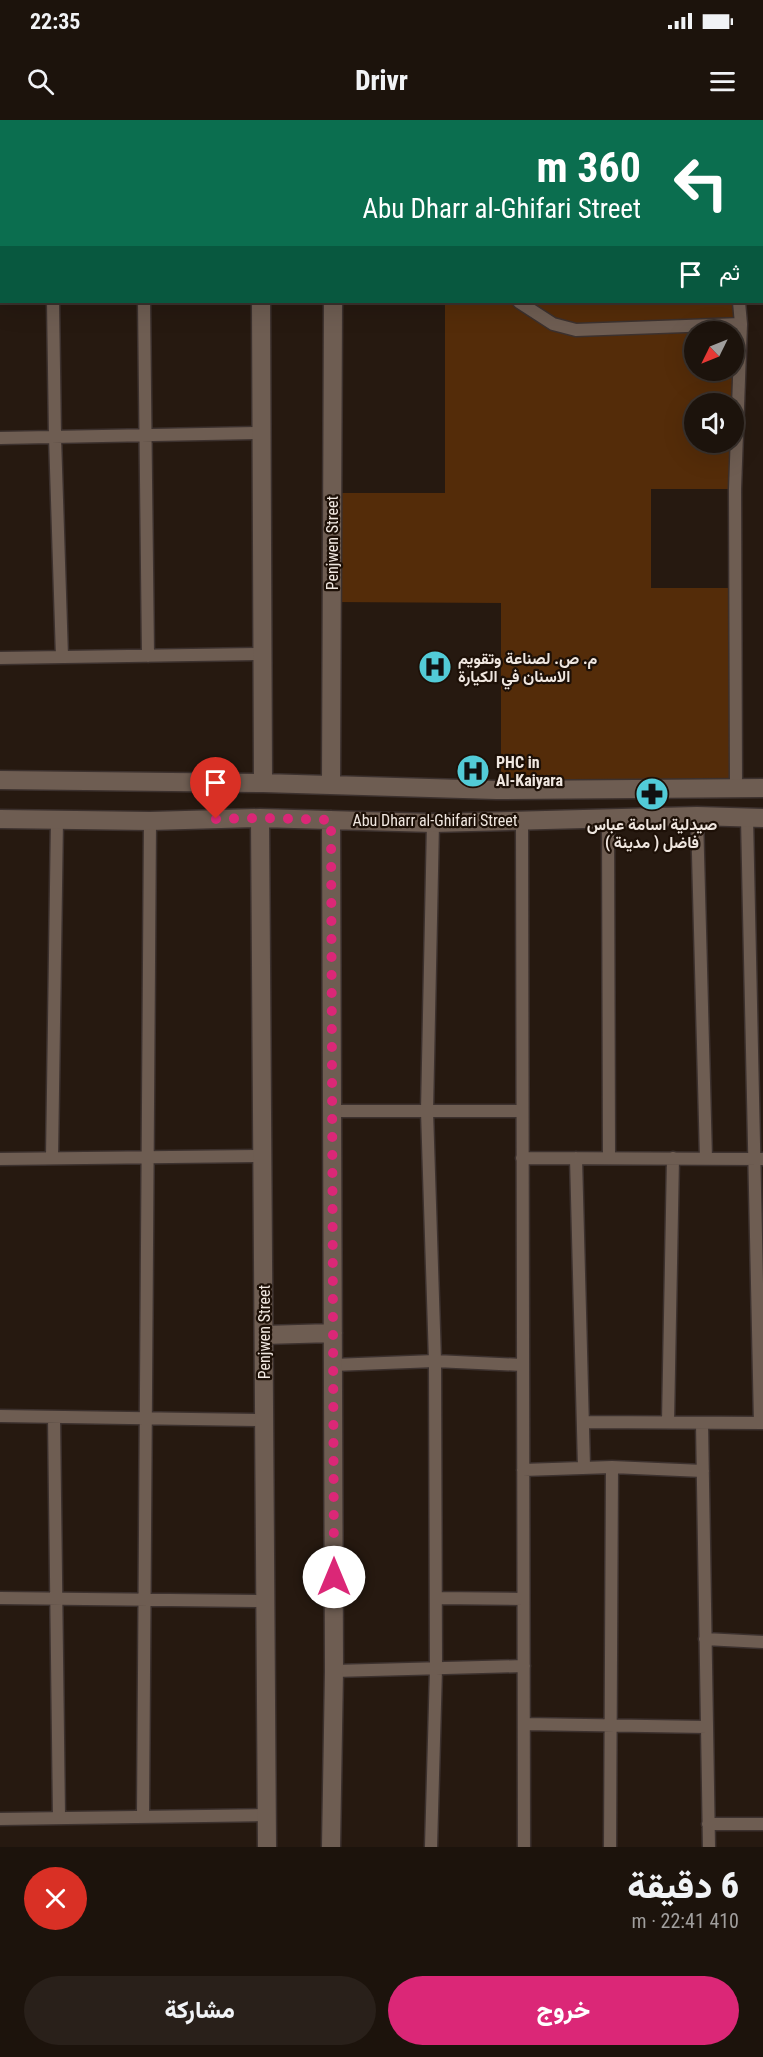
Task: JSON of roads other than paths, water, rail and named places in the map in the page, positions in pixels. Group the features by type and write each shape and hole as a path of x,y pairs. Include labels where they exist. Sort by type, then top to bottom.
{"street":[{"path":"53,303 62,657"},
{"path":"144,303 148,656"},
{"path":"261,303 262,783"},
{"name":"Penjwen Street","path":"331,784 333,303"},
{"path":"521,303 553,324 576,330 684,326"},
{"path":"739,303 741,321"},
{"path":"736,788 735,489 739,381"},
{"path":"0,438 260,433"},
{"path":"0,657 261,654"},
{"name":"Abu Dharr al-Ghifari Street","path":"0,780 331,784 496,790 763,788"},
{"path":"682,789 690,817 706,1159"},
{"name":"Abu Dharr al-Ghifari Street","path":"0,819 150,821 260,818 433,823 690,817 755,818"},
{"name":"Penjwen Street","path":"260,818 267,1847"},
{"path":"584,1422 761,1423 755,818"},
{"path":"52,1158 57,819"},
{"path":"608,819 609,1158"},
{"path":"331,820 334,1671 331,1847"},
{"path":"522,820 524,1847"},
{"path":"143,1816 150,821"},
{"path":"431,1847 436,1669 435,1361 427,1111 433,823"},
{"path":"332,1111 522,1112"},
{"path":"0,1159 263,1156"},
{"path":"522,1158 759,1159"},
{"path":"576,1158 584,1467"},
{"path":"668,1422 673,1158"},
{"path":"264,1335 333,1333"},
{"path":"333,1365 435,1361 523,1365"},
{"path":"0,1416 264,1420"},
{"path":"54,1417 59,1817"},
{"path":"702,1423 709,1847"},
{"path":"523,1470 612,1467 703,1471"},
{"path":"610,1847 612,1467"},
{"path":"0,1598 266,1601"},
{"path":"436,1598 523,1599"},
{"path":"705,1639 763,1642"},
{"path":"334,1671 524,1666"},
{"path":"524,1724 707,1727"},
{"path":"0,1819 267,1815"},
{"path":"708,1824 763,1824"}],"place":[{"name":"م. ص. لصناعة وتقويم الاسنان في الكيارة","path":"435,667"},
{"name":"PHC in Al-Kaiyara","path":"473,771"},
{"name":"صيدلية اسامة عباس فاضل ( مدينة )","path":"652,794"}]}
